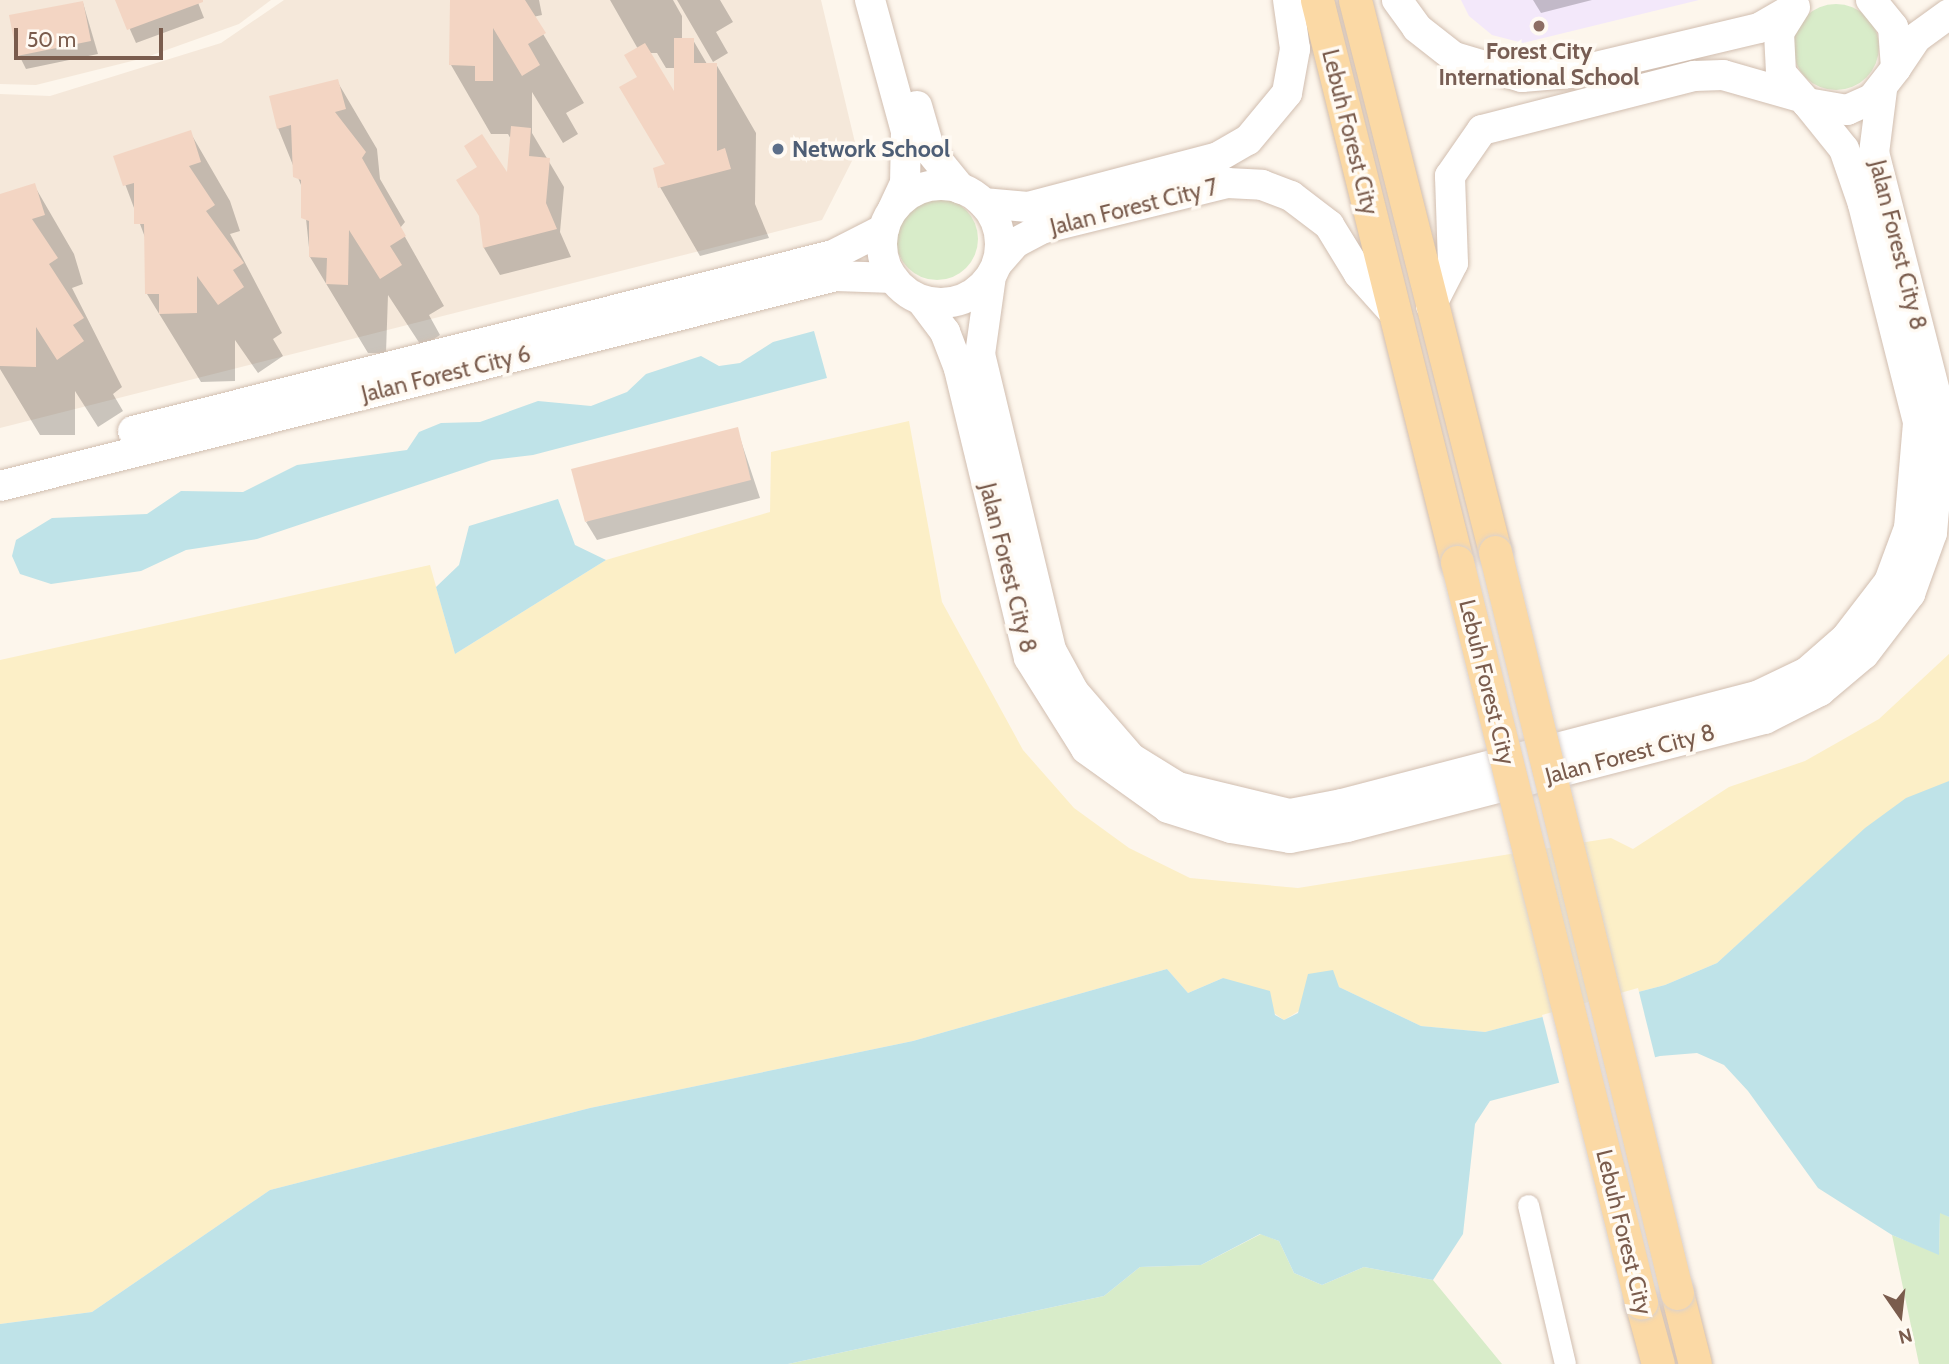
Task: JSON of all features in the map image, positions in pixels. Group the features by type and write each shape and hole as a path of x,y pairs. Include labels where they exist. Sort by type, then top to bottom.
{"main road":[{"name":"Lebuh Forest City","path":"1317,0 1658,1364"},
{"name":"Lebuh Forest City","path":"1355,0 1495,552 1695,1364"}],"street":[{"path":"870,0 906,132 905,183 888,221 885,263 893,278 921,300 960,300 994,270 997,225 930,150 891,0"},
{"name":"Jalan Forest City 7","path":"972,196 1027,207 1218,157 1248,140 1287,93 1295,49 1288,0"},
{"path":"1397,0 1417,28 1454,57 1522,78 1570,73 1759,27 1798,5"},
{"name":"Jalan Forest City 8","path":"921,300 945,332 959,369 1029,658 1086,749 1168,808 1231,828 1290,838 1347,827 1765,719 1838,676 1910,594 1932,533 1941,419 1874,153 1889,79 1894,27 1871,0"},
{"name":"Jalan Forest City 8","path":"994,270 979,354 1051,650 1074,692 1113,741 1178,787 1290,814 1342,804 1757,696 1817,663 1846,638 1889,582 1909,528 1918,422 1863,204 1844,149 1781,73 1777,46 1798,5"},
{"path":"1431,306 1452,262 1450,176 1482,130 1694,76 1723,75 1847,110 1889,79 1916,38 1949,14"},
{"name":"Jalan Forest City 7","path":"994,270 1015,243 1041,229 1227,183 1262,186 1290,196 1329,225 1359,274 1395,314"},
{"path":"888,221 922,189 972,196"},
{"name":"Jalan Forest City 6","path":"0,465 832,255 888,221"},
{"name":"Jalan Forest City 6","path":"0,486 836,276 893,278"},
{"path":"1528,1205 1565,1364"}],"shaded area":[{"path":"0,0 271,0 239,24 144,58 36,85 0,84"},
{"path":"284,0 821,0 857,151 822,220 0,428 0,94 50,96 221,43"},
{"name":"Forest City International School","path":"1461,0 1699,0 1523,43 1492,35 1469,16"}],"green space":[{"path":"1836,4 1860,11 1872,23 1879,47 1872,71 1860,83 1836,90 1812,83 1800,71 1793,47 1800,23 1812,11"},
{"path":"937,198 953,201 966,210 975,223 978,239 975,255 966,268 953,277 937,280 921,277 908,268 899,255 896,239 899,223 908,210 921,201"},
{"path":"1940,1212 1949,1217 1949,1364 1919,1364 1892,1235 1939,1254"},
{"path":"1261,1234 1279,1241 1294,1273 1322,1285 1364,1267 1433,1280 1502,1364 788,1364 1104,1296 1140,1267 1201,1265"}],"sand":[{"path":"909,421 942,602 1023,750 1074,808 1129,848 1190,878 1298,888 1611,838 1633,849 1729,787 1805,761 1879,719 1949,654 1949,781 1804,884 1717,963 1665,985 1485,1032 1421,1026 1339,987 1284,1020 1223,978 1188,993 1167,969 913,1041 590,1108 270,1190 92,1312 0,1324 0,660 430,565 455,654 606,560 770,512 771,452"}],"water":[{"path":"814,331 827,378 533,455 492,460 257,539 186,550 141,571 51,584 20,574 12,556 16,540 52,518 147,514 181,491 243,492 297,465 407,450 419,432 441,423 480,422 538,401 591,406 627,392 646,374 701,356 719,366 740,363 773,342"},
{"path":"558,499 575,545 606,560 455,654 436,587 459,565 469,526"},
{"path":"1949,781 1949,1217 1940,1213 1939,1255 1892,1235 1818,1188 1748,1091 1724,1065 1697,1053 1660,1056 1490,1101 1475,1124 1463,1234 1433,1280 1364,1267 1322,1285 1294,1273 1279,1241 1260,1234 1201,1265 1140,1267 1104,1296 788,1364 0,1364 0,1324 92,1312 270,1190 590,1108 913,1041 1167,969 1188,993 1223,978 1270,991 1275,1015 1284,1020 1298,1013 1308,974 1333,970 1339,987 1421,1026 1485,1032 1665,985 1717,963 1865,828 1906,798"}],"pier":[{"path":"1638,988 1656,1061 1560,1086 1542,1015"}],"building":[{"path":"115,0 203,0 203,2 127,30"},
{"path":"450,0 525,0 546,33 528,44 540,65 522,76 493,28 493,81 475,81 475,66 449,65"},
{"path":"83,1 91,41 17,56 9,15"},
{"path":"674,38 694,38 694,63 717,63 717,151 725,148 731,169 658,188 653,168 665,164 619,87 637,77 624,55 645,43 674,91"},
{"path":"338,79 346,109 335,112 366,152 362,158 406,236 390,246 402,265 380,279 349,230 348,285 326,284 327,258 309,257 309,221 301,218 301,180 293,177 291,125 277,129 269,96"},
{"path":"511,126 531,128 529,156 550,158 546,203 557,229 483,248 479,216 456,180 477,167 464,146 482,134 507,172"},
{"path":"191,130 201,162 189,166 215,205 206,211 244,263 233,270 244,287 218,305 197,276 197,313 159,314 159,294 145,294 144,224 134,224 134,183 123,186 113,156"},
{"path":"35,183 45,215 32,219 58,258 49,264 84,318 73,325 84,341 57,360 36,327 36,367 0,366 0,194"},
{"path":"738,427 751,480 585,522 571,469"}],"place":[{"name":"Forest City International School","path":"1539,26"},
{"name":"Network School","path":"778,149"}]}
